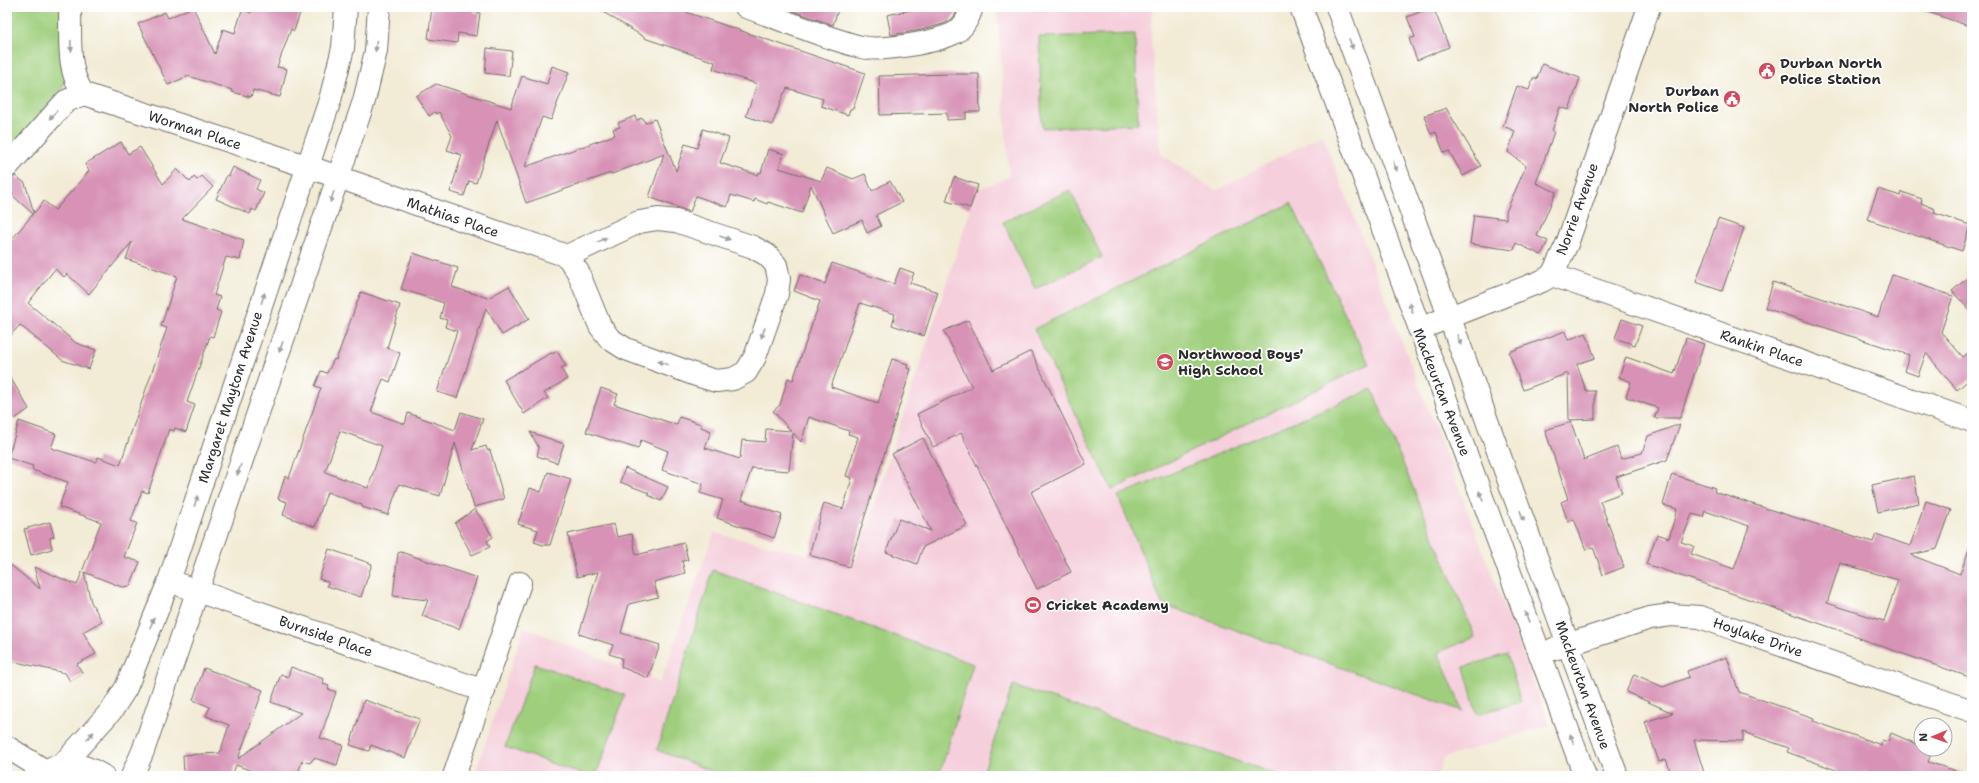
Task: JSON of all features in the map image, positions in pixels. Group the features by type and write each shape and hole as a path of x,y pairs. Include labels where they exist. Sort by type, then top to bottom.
{"street":[{"path":"7,167 66,101 84,94 77,85 72,67 70,7"},
{"name":"Margaret Maytom Avenue","path":"47,770 112,710 126,688 169,581 306,166 330,100 341,55 346,7"},
{"path":"132,776 143,752 364,101 376,51 379,7"},
{"path":"746,7 862,48 886,48 936,40 956,31 967,22 972,7"},
{"name":"Mackeurtan Avenue","path":"1301,7 1585,776"},
{"name":"Mackeurtan Avenue","path":"1337,7 1617,776"},
{"name":"Norrie Avenue","path":"1552,275 1567,244 1649,7"},
{"name":"Worman Place","path":"84,94 339,178"},
{"name":"Mathias Place","path":"339,178 567,256"},
{"path":"658,219 676,221 753,247 766,255 776,265 780,279 777,294 755,356 746,372 733,379 716,381 626,349 610,338 600,326 578,272 567,256 639,222 658,219"},
{"path":"1419,328 1526,288 1552,275"},
{"name":"Rankin Place","path":"1552,275 1972,421"},
{"name":"Burnside Place","path":"169,581 484,691"},
{"path":"454,776 520,584"},
{"name":"Hoylake Drive","path":"1540,654 1650,618 1672,615 1700,617 1972,711"},
{"path":"7,747 47,770 78,764 92,769 103,776"}],"shaded area":[{"name":"Northwood Boys' High School","path":"997,7 1152,7 1151,37 1161,154 1216,191 1322,134 1550,725 1443,758 1437,776 474,776 524,627 660,683 714,533 809,555 849,567 855,562 977,190 1009,177"}],"green space":[{"path":"7,7 69,7 74,63 62,88 7,155"},
{"path":"1135,34 1138,124 1042,128 1039,37"},
{"path":"1070,190 1102,257 1035,289 1003,222"},
{"path":"1291,203 1369,364 1112,490 1034,329"},
{"path":"1372,389 1475,637 1438,652 1463,711 1162,604 1118,496"},
{"path":"713,570 973,664 939,776 724,776 657,750"},
{"path":"1507,654 1521,702 1477,714 1464,667"},
{"path":"535,664 625,695 596,776 588,776 505,747"},
{"path":"1013,685 1281,776 982,776"}],"building":[{"path":"193,7 215,54 223,29 235,33 242,10 251,13 253,7 302,7 294,31 291,29 277,67 287,69 280,97 253,90 251,97 232,92 232,90 188,76 168,85 138,24 165,12 168,18"},
{"path":"432,7 474,7 474,12 480,13 477,36 458,33 457,43 428,39"},
{"path":"595,7 681,7 680,10 865,73 853,109 850,109 848,115 821,106 823,99 787,88 772,125 746,116 757,84 713,69 715,62 647,39"},
{"path":"788,7 839,7 833,25 788,9"},
{"path":"924,7 954,7 956,14 951,20 943,24 921,30 891,35 887,15"},
{"path":"1433,7 1449,47 1417,60 1409,39 1415,37 1407,17"},
{"path":"1923,7 1972,7 1972,27 1922,10"},
{"path":"487,48 512,51 509,76 485,73"},
{"path":"1542,64 1580,78 1569,110 1560,107 1552,131 1554,132 1536,183 1556,192 1537,236 1548,241 1541,255 1516,243 1514,250 1470,244 1474,215 1506,219 1506,212 1526,166 1508,152 1515,131 1503,126 1517,86 1529,90 1533,78 1537,79"},
{"path":"552,66 569,72 551,120 542,117 525,167 615,135 613,129 620,127 618,123 635,116 636,120 643,118 645,123 655,119 676,171 685,144 697,148 703,129 729,138 720,163 758,175 759,172 761,173 768,149 784,154 779,168 821,181 827,168 853,179 865,174 872,191 890,181 902,202 876,215 881,226 867,233 862,220 833,233 811,185 802,213 768,202 767,204 755,199 754,202 731,195 727,207 696,196 690,212 649,197 664,154 612,174 611,173 526,203 497,120 476,183 469,181 464,196 450,192 462,155 447,150 452,136 439,112 436,114 435,112 429,116 416,96 436,84 511,108 522,76 547,84"},
{"path":"979,74 980,112 966,112 966,119 947,120 947,113 880,115 879,76"},
{"path":"1446,108 1481,166 1463,176 1449,151 1444,153 1436,132 1431,134 1424,116"},
{"path":"121,142 128,154 140,147 163,184 177,169 190,182 194,177 197,180 202,176 213,187 182,219 244,240 240,260 226,257 214,295 220,297 216,310 221,312 213,337 210,336 187,402 195,405 186,432 175,428 174,431 169,429 148,493 142,491 131,521 137,523 124,557 140,562 130,586 122,587 84,572 91,602 102,621 83,632 96,654 77,664 83,674 70,681 65,673 7,660 7,562 40,589 34,567 77,585 101,522 59,507 68,482 32,470 33,466 8,458 19,421 56,434 51,448 96,462 98,457 120,465 167,328 161,326 177,276 126,259 132,242 89,294 67,274 64,277 55,269 28,303 76,343 96,350 89,369 62,360 20,325 7,339 7,245 33,214 12,195 9,179 15,176 25,183 34,213 44,201 55,210 89,171 85,164"},
{"path":"233,167 260,180 256,189 264,193 256,211 252,209 250,214 216,199 227,175 229,176"},
{"path":"954,177 978,185 970,208 946,201"},
{"path":"1878,189 1901,196 1902,192 1922,199 1921,203 1935,209 1934,213 1970,225 1962,251 1867,219"},
{"path":"1718,219 1744,228 1722,291 1696,282"},
{"path":"413,253 458,268 452,287 488,298 509,286 529,319 502,335 486,308 457,398 437,392 457,331 445,327 447,320 440,318 444,303 401,289"},
{"path":"832,263 894,284 900,268 914,273 910,283 938,292 924,336 892,325 895,314 860,303 831,387 878,403 892,359 908,364 907,368 911,369 849,567 809,555 824,503 843,509 852,478 846,476 858,437 848,434 849,431 809,417 801,442 793,433 789,471 752,468 741,500 782,515 774,538 717,518 723,500 700,493 703,484 662,470 668,451 641,440 638,449 586,432 601,388 618,394 614,404 677,425 679,417 701,424 701,427 711,431 705,448 740,459 742,440 765,442 766,429 791,431 773,411 780,405 788,378 793,380 820,301 794,291 800,275 825,284"},
{"path":"1972,274 1972,313 1952,291"},
{"path":"1892,275 1953,296 1941,332 1963,357 1972,350 1972,377 1957,390 1926,353 1918,376 1904,371 1909,355 1765,308 1773,282 1878,317"},
{"path":"361,292 400,305 387,348 400,353 390,382 383,379 371,412 405,424 408,413 455,430 461,412 483,419 472,450 486,446 487,450 490,450 504,499 474,507 455,443 440,496 399,484 388,515 362,507 362,505 327,492 315,527 283,515 287,502 278,499 285,476 289,478 321,388 315,386 321,371 327,373 334,359 336,360","holes":["340,431 382,446 368,488 325,472"]},
{"path":"1622,319 1642,326 1635,345 1615,338"},
{"path":"968,320 993,370 1031,351 1086,464 1031,492 1071,572 1037,589 961,433 933,447 917,414 972,387 944,331"},
{"path":"1565,331 1568,340 1586,333 1595,358 1577,364 1586,391 1595,391 1595,419 1569,420 1568,373 1523,390 1509,352"},
{"path":"1686,338 1704,344 1680,418 1654,418 1658,408 1626,397 1631,382 1619,377 1626,357 1674,374"},
{"path":"557,351 566,366 561,368 567,379 544,393 548,398 524,414 504,380"},
{"path":"7,372 29,409 15,419 7,406"},
{"path":"1571,422 1584,460 1617,447 1621,459 1642,453 1648,436 1680,424 1667,460 1616,477 1622,493 1600,501 1624,567 1603,575 1593,547 1586,550 1574,519 1568,522 1561,502 1568,499 1545,430"},
{"path":"530,432 564,444 557,463 537,456 539,448"},
{"path":"923,438 967,525 923,547 917,564 886,552 899,519 931,531 892,454"},
{"path":"625,468 668,487 661,501 648,495 649,493 620,482"},
{"path":"548,472 571,479 550,545 543,545 534,542 538,530 518,524 530,488 541,492"},
{"path":"1672,474 1715,488 1714,492 1873,542 1876,534 1910,546 1926,501 1951,510 1937,549 1911,555 1960,574 1970,547 1972,547 1972,678 1858,638 1859,637 1646,564 1657,534 1669,538 1677,509 1663,505","holes":["1705,511 1749,526 1734,569 1691,554 1694,546 1681,542 1692,514 1703,517","1840,563 1898,580 1884,621 1827,603"]},
{"path":"1914,476 1919,503 1878,512 1872,485"},
{"path":"475,509 493,537 487,541 490,547 472,555 455,523"},
{"path":"50,522 54,537 50,538 52,549 31,555 24,529"},
{"path":"614,524 617,537 632,534 636,555 684,543 688,560 682,561 685,573 654,582 658,597 629,604 621,633 660,645 648,678 621,667 622,658 609,654 613,645 579,634 598,572 577,577 568,534"},
{"path":"329,549 372,564 361,597 327,586 328,582 319,579"},
{"path":"401,552 477,578 459,629 422,616 428,600 393,596 398,553"},
{"path":"1727,657 1739,692 1814,718 1813,721 1881,745 1882,740 1888,742 1891,733 1913,743 1913,757 1930,757 1928,762 1963,773 1962,776 1876,776 1864,772 1863,776 1833,776 1836,770 1787,752 1789,748 1743,732 1743,741 1694,740 1705,776 1672,776 1666,759 1659,762 1645,722 1673,713 1626,692 1634,674 1663,687 1689,677 1687,671"},
{"path":"291,667 324,679 323,684 329,686 328,689 336,692 320,738 343,745 337,765 314,758 310,763 302,761 297,776 265,776 236,765 232,776 184,776 183,755 220,753 229,725 206,716 210,707 193,700 204,668 263,690 238,759 301,713 271,702 281,674 288,677"},
{"path":"364,700 420,719 405,758 371,745 369,751 350,745"}],"place":[{"name":"Durban North Police Station","path":"1767,71"},
{"name":"Durban North Police","path":"1732,99"},
{"name":"Northwood Boys' High School","path":"1165,362"},
{"name":"Cricket Academy","path":"1033,605"}]}
